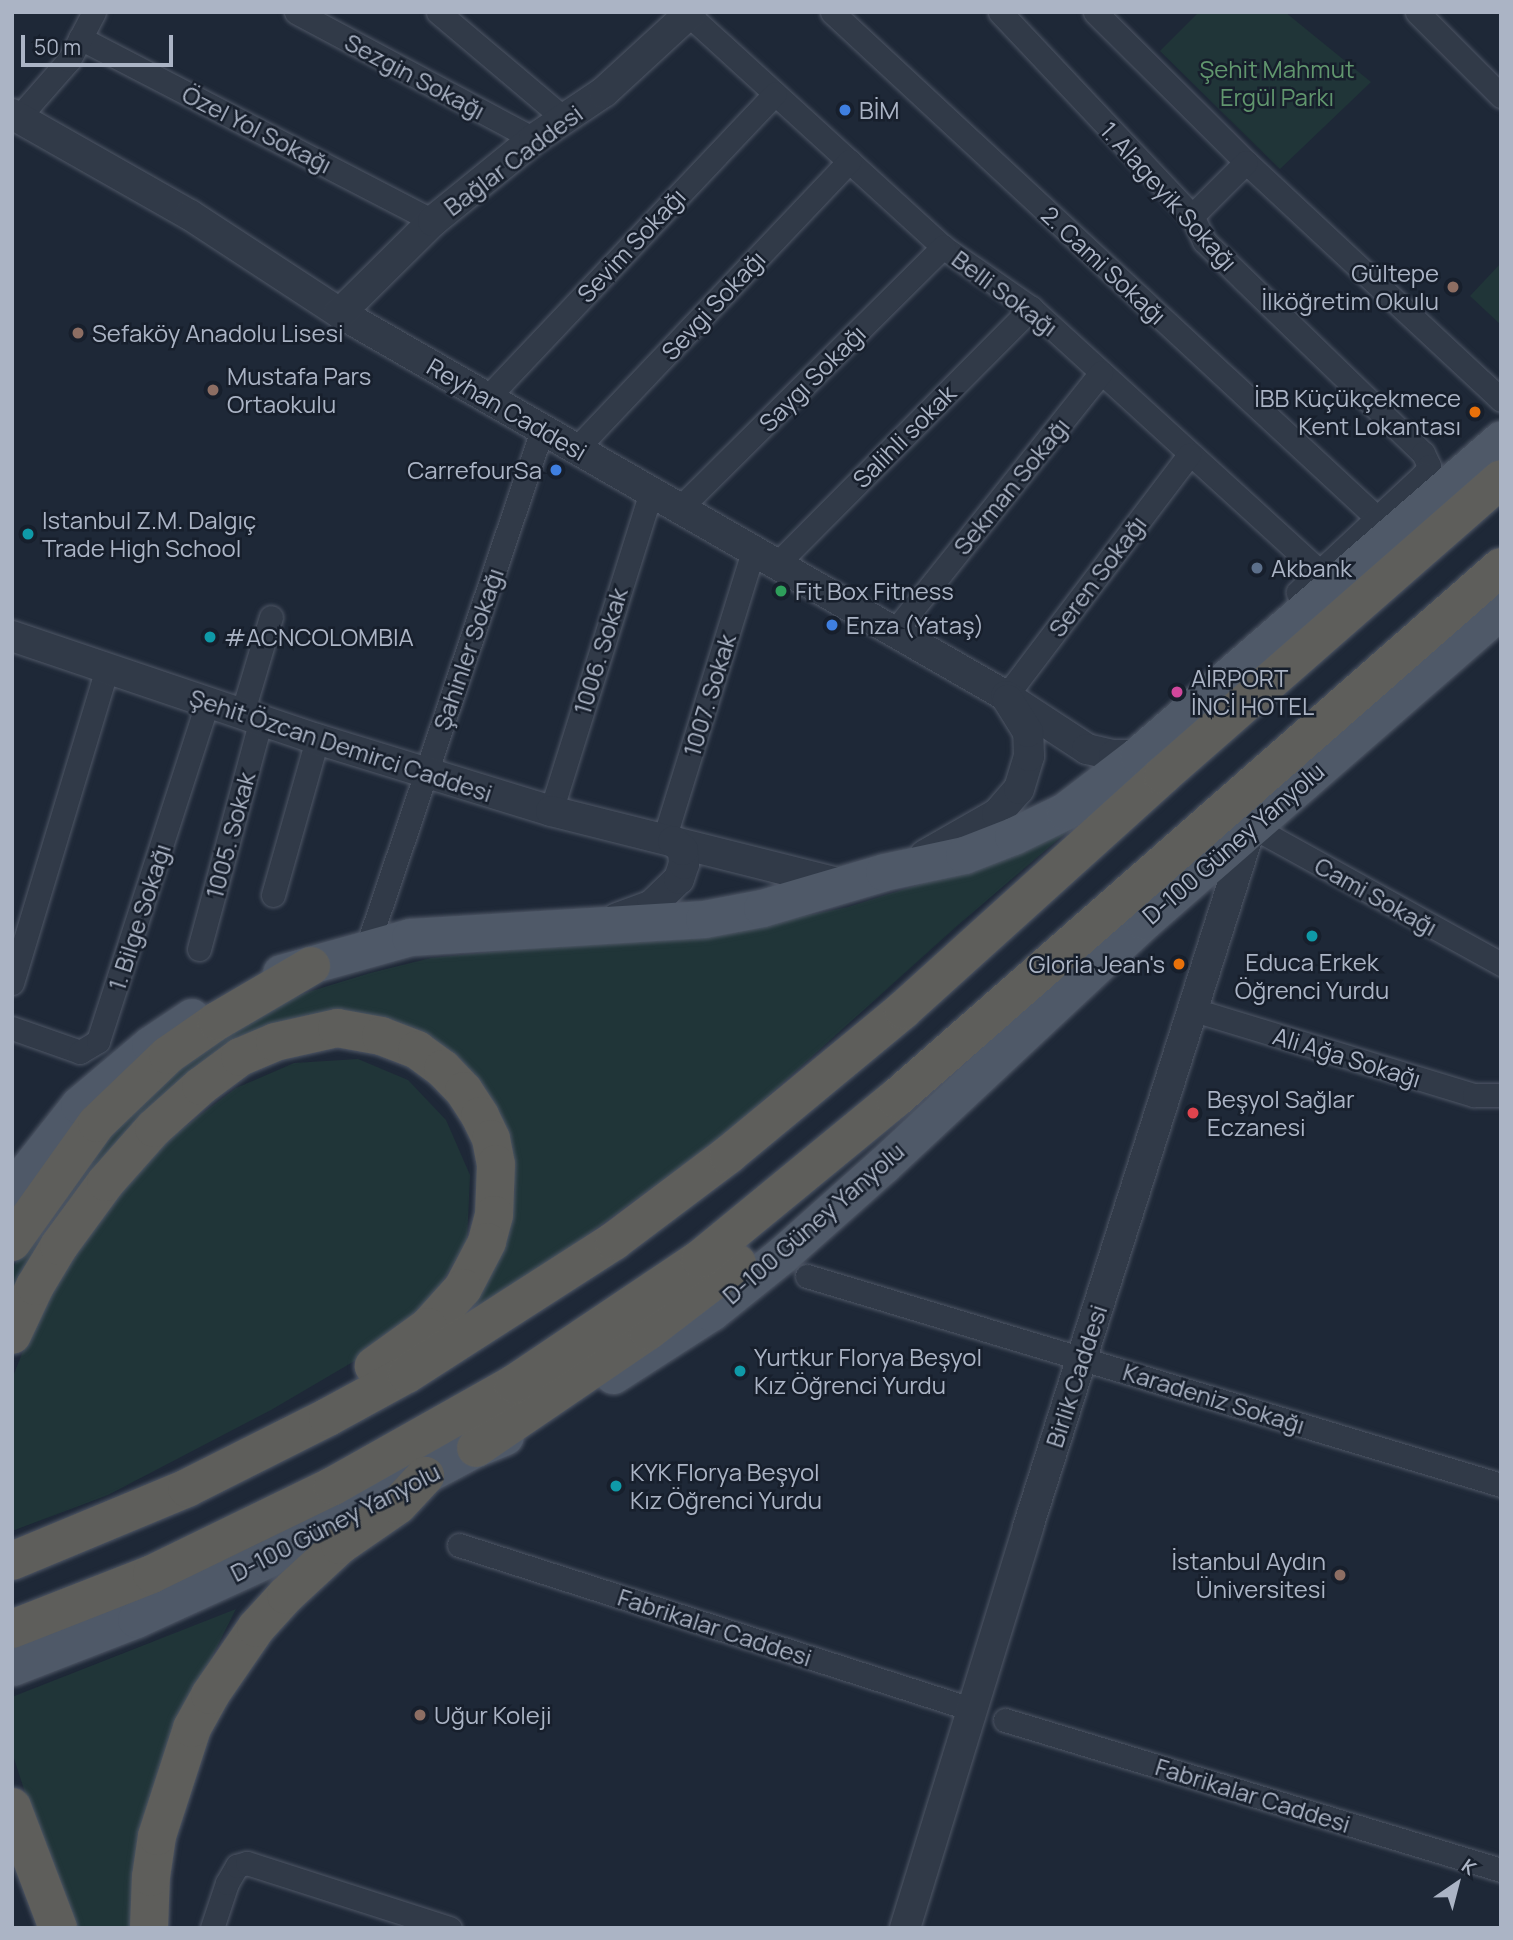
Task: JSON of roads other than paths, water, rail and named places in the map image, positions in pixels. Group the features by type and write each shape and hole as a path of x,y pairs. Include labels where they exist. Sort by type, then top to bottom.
{"highway":[{"path":"12,1561 48,1548 247,1460 407,1374 614,1241 728,1155 903,1010 1163,775 1501,479"},
{"path":"12,1629 67,1627 152,1574 256,1525 416,1440 514,1384 700,1259 749,1222 1027,983 1501,567"},
{"path":"12,1242 97,1123 168,1055 217,1021 311,966"},
{"path":"476,1448 648,1331 788,1223 877,1145 929,1094 988,1032 1027,983"},
{"path":"12,1335 35,1286 59,1246 106,1182 154,1128 201,1086 240,1057 275,1042 337,1028 381,1036 417,1050 443,1069 464,1091 491,1139 496,1164 496,1193 495,1215 487,1242 463,1288 428,1328 309,1410 247,1460"},
{"path":"149,1928 151,1877 166,1801 192,1727 210,1695 256,1628 286,1595 340,1545 398,1505 425,1476"},
{"path":"12,1807 58,1928"}],"main road":[{"path":"12,1190 79,1105 150,1045 190,1018 275,975 410,937 704,919 762,908 884,872 964,855 1013,836 1065,811 1188,714 1501,439"},
{"name":"D-100 Güney Yanyolu","path":"12,1667 67,1627 136,1619 267,1559 476,1448 518,1431 639,1360 745,1284 853,1191 1143,920 1501,610"}],"street":[{"path":"14,119 69,60 94,12"},
{"name":"Sezgin Sokağı","path":"296,12 534,139"},
{"path":"438,12 566,120"},
{"name":"1. Alageyik Sokağı","path":"1000,12 1192,216 1204,241 1423,453 1429,466 1376,517"},
{"path":"1095,12 1246,162 1500,400"},
{"path":"1417,12 1501,96"},
{"name":"Bağlar Caddesi","path":"340,313 433,221 534,139 604,92 682,15"},
{"name":"Belli Sokağı","path":"682,15 775,93 943,247 1031,307 1189,456 1320,572"},
{"name":"2. Cami Sokağı","path":"844,16 1376,517"},
{"name":"Özel Yol Sokağı","path":"80,38 433,221"},
{"name":"Sevim Sokağı","path":"486,398 775,93"},
{"name":"Reyhan Caddesi","path":"14,119 190,215 340,313 1006,696 1087,750 1138,755"},
{"name":"Sevgi Sokağı","path":"576,449 849,161"},
{"path":"1192,216 1246,162"},
{"name":"Saygı Sokağı","path":"680,508 943,247"},
{"name":"Salihli sokak","path":"765,558 1031,307"},
{"name":"Sekman Sokağı","path":"894,632 1101,373"},
{"name":"Şahinler Sokağı","path":"367,947 542,430"},
{"name":"Seren Sokağı","path":"1006,696 1189,456"},
{"name":"1006. Sokak","path":"551,811 651,492"},
{"path":"1188,714 1199,686 1217,666 1376,517"},
{"name":"1007. Sokak","path":"668,840 765,558"},
{"name":"1005. Sokak","path":"199,949 271,617"},
{"name":"Şehit Özcan Demirci Caddesi","path":"12,636 317,739 551,811 842,884"},
{"path":"12,983 107,668"},
{"path":"884,872 937,850 983,824 997,814 1019,789 1029,756 1028,732 1006,696"},
{"name":"1. Bilge Sokağı","path":"12,1028 80,1052 98,1041 207,703"},
{"path":"273,895 317,739"},
{"name":"Cami Sokağı","path":"1251,826 1501,964"},
{"name":"Birlik Caddesi","path":"905,1928 971,1709 1251,826"},
{"path":"593,926 652,905 666,895 679,879 684,863 682,850 668,840"},
{"name":"Ali Ağa Sokağı","path":"1194,1010 1474,1095 1501,1095"},
{"name":"Karadeniz Sokağı","path":"807,1276 1501,1485"},
{"name":"Fabrikalar Caddesi","path":"459,1545 971,1709"},
{"name":"Fabrikalar Caddesi","path":"1005,1720 1501,1870"},
{"path":"212,1928 227,1883 237,1866 247,1863 450,1928"}],"place":[{"name":"BİM","path":"845,110"},
{"name":"Gültepe İlköğretim Okulu","path":"1453,287"},
{"name":"Sefaköy Anadolu Lisesi","path":"78,333"},
{"name":"Mustafa Pars Ortaokulu","path":"213,390"},
{"name":"İBB Küçükçekmece Kent Lokantası","path":"1475,412"},
{"name":"CarrefourSa","path":"556,470"},
{"name":"Istanbul Z.M. Dalgıç Trade High School","path":"28,534"},
{"name":"Akbank","path":"1257,568"},
{"name":"Fit Box Fitness","path":"781,591"},
{"name":"Enza (Yataş)","path":"832,625"},
{"name":"#ACNCOLOMBIA","path":"210,637"},
{"name":"AİRPORT İNCİ HOTEL","path":"1177,692"},
{"name":"Educa Erkek Öğrenci Yurdu","path":"1312,936"},
{"name":"Gloria Jean's","path":"1179,964"},
{"name":"Beşyol Sağlar Eczanesi","path":"1193,1113"},
{"name":"Yurtkur Florya Beşyol Kız Öğrenci Yurdu","path":"740,1371"},
{"name":"KYK Florya Beşyol Kız Öğrenci Yurdu","path":"616,1486"},
{"name":"İstanbul Aydın Üniversitesi","path":"1340,1575"},
{"name":"Uğur Koleji","path":"420,1715"}],"park label":[{"name":"Şehit Mahmut Ergül Parkı","path":"1277,83"}]}
